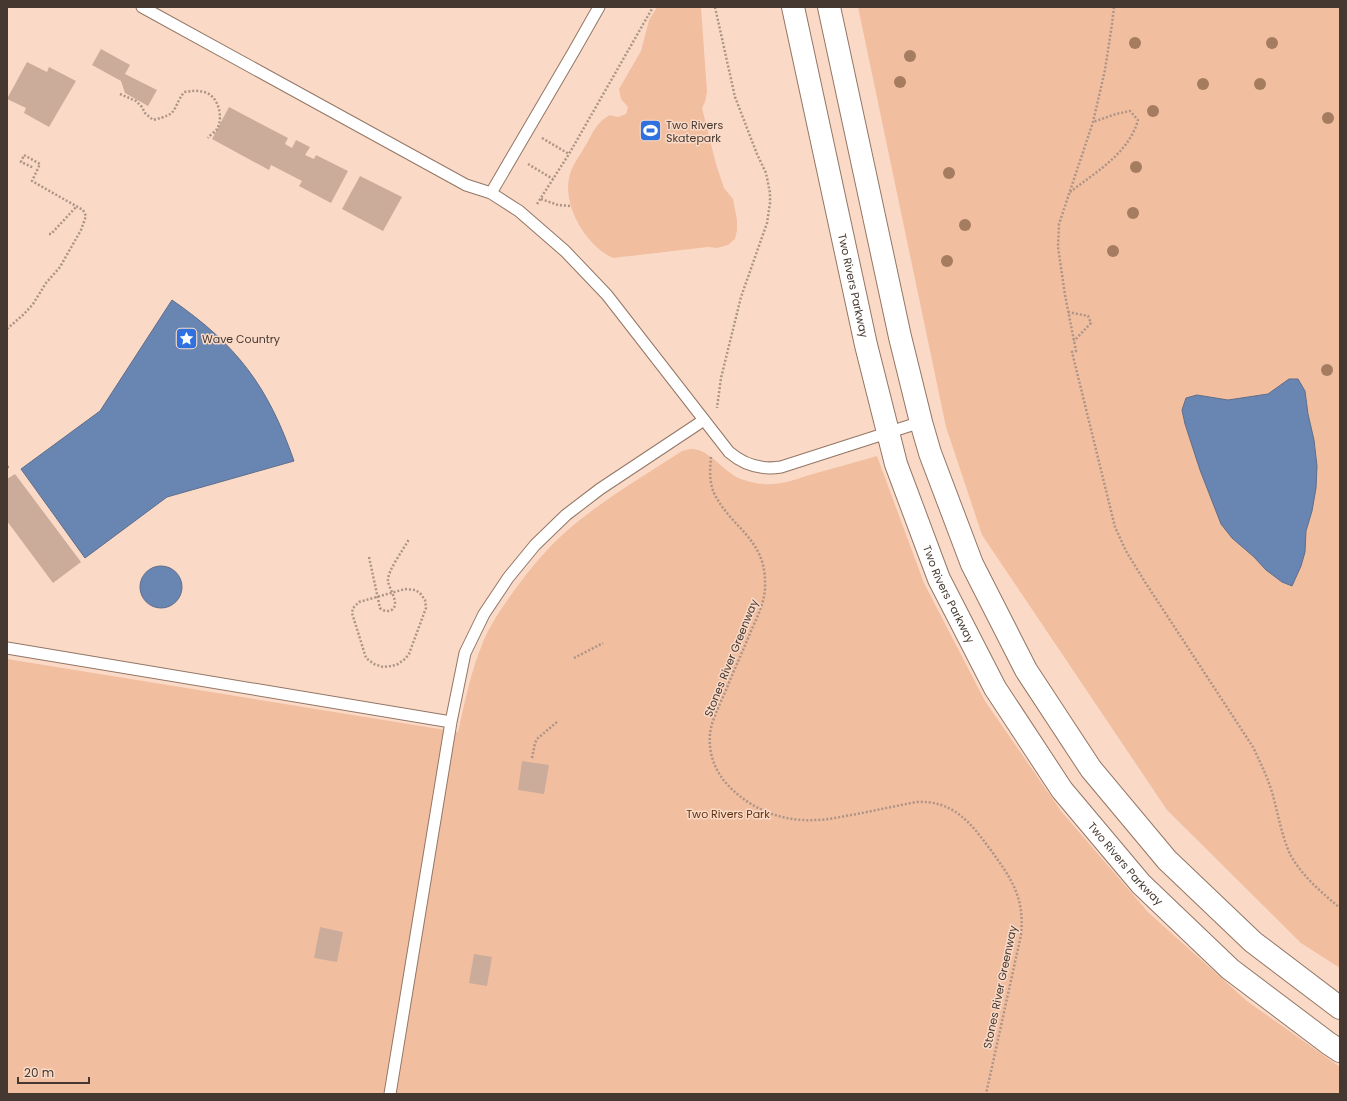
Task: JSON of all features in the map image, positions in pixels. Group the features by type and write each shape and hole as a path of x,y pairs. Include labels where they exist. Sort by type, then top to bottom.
{"street":[{"name":"Two Rivers Parkway","path":"793,7 866,345 896,464 939,579 995,688 1062,790 1141,884 1230,969 1328,1044 1340,1050"},
{"path":"829,7 900,337 930,453 972,564 1026,670 1091,769 1167,860 1253,942 1340,1008"}],"lane":[{"path":"142,7 466,185 491,193 528,218 565,251 607,295 734,457 753,466 774,468 788,465 922,422"},
{"path":"491,193 599,7"},
{"path":"390,1094 451,722 464,653 488,608 508,578 535,545 566,515 600,489 704,420"},
{"path":"7,648 451,722"}],"path":[{"path":"528,218 570,154 652,7"},
{"path":"715,7 735,97 766,173 770,193 769,213 766,228 741,297 722,378 717,412"},
{"path":"1114,7 1105,70 1093,122 1059,224 1058,247 1076,352 1072,352 1115,527 1126,551 1145,582 1252,747 1264,769 1272,792 1284,840 1291,855 1304,874 1340,908"},
{"path":"120,94 136,101 145,113 153,120 167,117 175,111 178,101 184,92 205,92 216,100 221,112 217,129 208,138"},
{"path":"1070,192 1119,154 1135,132 1138,120 1130,111 1093,122"},
{"path":"528,130 570,154"},
{"path":"7,329 33,304 46,284 65,260 81,230 86,216 83,210 77,206 32,181 40,164 24,155 21,162 34,168"},
{"path":"513,155 554,179"},
{"path":"541,199 558,205 571,206"},
{"path":"48,234 51,234 77,206"},
{"path":"1068,312 1088,316 1092,323 1074,341"},
{"name":"Stones River Greenway","path":"711,455 710,473 713,492 725,510 755,545 762,560 765,583 761,607 715,716 711,730 710,745 713,760 723,780 736,794 756,808 767,813 791,819 827,819 916,802 938,803 963,817 974,827 1009,876 1018,895 1022,915 1021,935 986,1094"},
{"path":"369,557 380,608 385,611 389,611 395,605 389,584 389,576 409,540"},
{"path":"407,589 415,590 423,596 425,601 426,608 409,654 400,663 389,667 376,665 366,658 352,612 357,603 377,597 407,589"},
{"path":"574,658 603,643"},
{"path":"532,758 535,743 558,721"}],"green space":[{"name":"Two Rivers Skatepark","path":"657,7 701,7 707,92 702,108 716,164 724,188 733,199 737,220 737,230 735,239 728,245 717,248 708,247 613,258 594,245 579,225 573,213 570,201 568,190 569,178 573,166 598,125 610,115 618,117 626,114 628,107 621,99 619,89 641,51 649,20"},
{"path":"858,7 1340,7 1340,968 1301,943 1167,810 982,535 946,427"},
{"name":"Two Rivers Park","path":"690,449 704,452 727,471 741,479 763,484 787,482 877,456 924,583 985,701 1061,811 1148,912 1247,1001 1340,1067 1340,1094 7,1094 7,659 458,732 472,675 486,636 503,606 533,566 549,547 589,513 615,494 682,451"}],"water":[{"path":"172,300 215,334 248,369 273,411 284,434 294,461 167,497 85,558 21,469 100,411"},
{"path":"1289,379 1298,379 1305,391 1317,466 1316,488 1312,511 1306,531 1305,552 1301,566 1292,586 1282,582 1266,570 1254,557 1232,538 1221,524 1200,470 1182,410 1186,398 1197,395 1228,400 1268,394"},
{"path":"161,566 176,572 182,587 176,602 161,608 146,602 140,587 146,572"}],"building":[{"path":"101,49 130,65 125,74 157,90 148,106 125,93 121,81 92,65"},
{"path":"27,62 47,72 49,67 76,81 49,127 24,113 26,108 7,99"},
{"path":"229,107 288,138 285,144 292,148 296,140 310,147 305,155 314,159 316,155 348,171 331,203 299,186 302,181 271,165 269,170 212,139"},
{"path":"360,176 402,197 383,231 342,209"},
{"path":"15,474 81,562 53,583 7,521 7,479"},
{"path":"522,761 549,765 544,794 518,790"},
{"path":"320,927 343,932 337,962 314,958"},
{"path":"474,954 492,957 487,986 469,983"}],"place":[{"name":"Two Rivers Skatepark","path":"650,131"},
{"name":"Wave Country","path":"186,339"}]}
